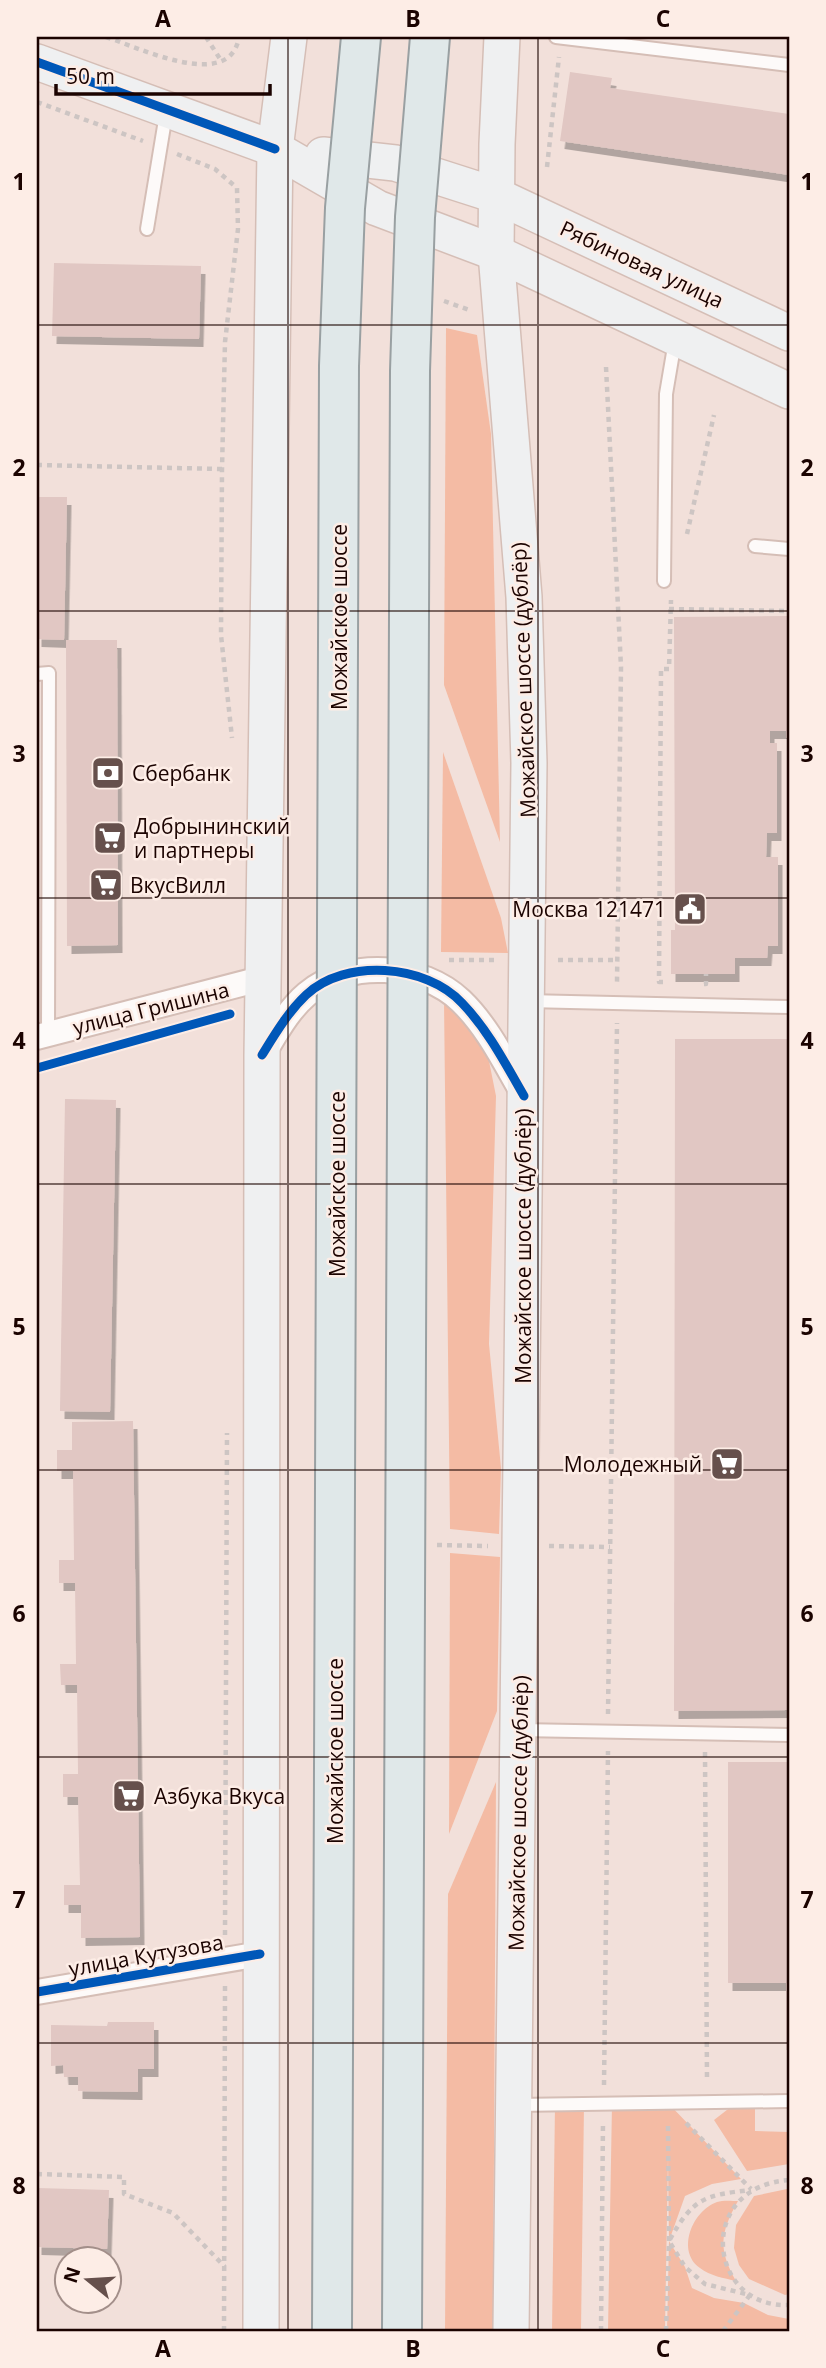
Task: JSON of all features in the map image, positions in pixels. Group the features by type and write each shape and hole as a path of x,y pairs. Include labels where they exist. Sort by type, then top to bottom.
{"main road":[{"path":"261,2331 262,1055 275,149 289,37"},
{"name":"Можайское шоссе","path":"332,2331 339,366 345,208 360,37"},
{"path":"402,2331 410,371 415,217 430,37"},
{"name":"Можайское шоссе (дублёр)","path":"502,37 495,195 496,253 524,597 529,763 510,2331"},
{"path":"37,62 275,149 377,208 496,253 789,391"},
{"name":"Рябиновая улица","path":"275,149 395,163 495,195 789,333"}],"street":[{"path":"262,1055 285,1018 307,993 335,977 365,970 395,971 426,979 460,1000 489,1035 524,1096"},
{"name":"улица Гришина","path":"42,1035 264,978"},
{"name":"улица Кутузова","path":"37,1992 260,1954"}],"lane":[{"path":"555,37 674,43 789,65"},
{"path":"147,229 167,110"},
{"path":"664,581 666,394 675,337"},
{"path":"755,546 789,549"},
{"path":"37,674 49,673 42,1035"},
{"path":"527,1001 789,1007"},
{"path":"519,1730 789,1735"},
{"path":"513,2105 789,2101"}],"path":[{"path":"106,37 194,66 222,62 237,46 239,37"},
{"path":"206,37 222,62"},
{"path":"547,167 561,37"},
{"path":"232,749 221,635 222,469 225,342 238,229 237,188"},
{"path":"601,2331 621,667 606,367"},
{"path":"684,545 714,415"},
{"path":"37,465 222,469"},
{"path":"671,983 660,982 661,669 669,668 669,609 672,596"},
{"path":"669,609 789,611"},
{"path":"695,984 706,984 706,974"},
{"path":"224,2331 227,1423"},
{"path":"705,1751 707,2081"},
{"path":"668,2103 751,2190"},
{"path":"666,2331 669,2241 668,2103"},
{"path":"37,2174 124,2177 124,2194 173,2213 225,2267"},
{"path":"669,2241 685,2212 714,2194 751,2190 770,2182 789,2180"},
{"path":"750,2295 736,2281 726,2264 722,2244 731,2211 751,2190"},
{"path":"669,2241 685,2266 705,2284 750,2295 767,2303 789,2305"},
{"path":"723,2331 750,2295"}],"shaded area":[{"path":"446,328 477,335 491,434 500,842 444,685"},
{"path":"443,752 501,918 508,953 441,952"},
{"path":"444,1001 472,1031 489,1061 496,1096 489,1344 501,1468 499,1534 450,1529"},
{"path":"450,1553 500,1557 497,1711 449,1834"},
{"path":"496,1782 493,2331 445,2331 448,1894"},
{"path":"668,2103 741,2179 712,2184 685,2196 669,2241 668,2157 665,2331 608,2331 612,2104"},
{"path":"555,2104 584,2105 581,2331 552,2331"},
{"path":"732,2106 755,2106 755,2131 789,2132 789,2164 747,2171 714,2120"},
{"path":"787,2189 789,2294 785,2295 749,2279 739,2265 734,2248 736,2225 754,2196"},
{"path":"719,2201 738,2201 728,2222 724,2241 726,2260 736,2281 713,2275 700,2268 693,2261 688,2242 694,2222 708,2207"},
{"path":"669,2241 685,2267 692,2288 714,2298 744,2303 768,2315 789,2319 789,2331 667,2331"}],"building":[{"path":"570,72 612,78 610,88 789,114 789,175 560,141"},
{"path":"54,263 201,266 199,339 52,336"},
{"path":"37,497 67,497 64,640 37,639"},
{"path":"789,616 789,738 786,738 786,731 770,731 770,743 777,743 777,833 767,833 766,857 778,857 778,946 768,946 767,958 735,958 735,974 671,974 671,930 675,930 674,617"},
{"path":"66,640 117,640 118,945 67,946"},
{"name":"Молодежный","path":"675,1039 789,1039 789,1710 674,1711"},
{"path":"65,1099 116,1100 110,1412 60,1411"},
{"path":"133,1421 140,1937 81,1938 81,1905 64,1905 64,1885 80,1885 78,1797 63,1797 63,1774 78,1774 77,1685 61,1685 60,1664 76,1664 75,1583 59,1583 59,1560 74,1560 73,1471 57,1471 57,1450 72,1450 72,1422"},
{"path":"728,1762 789,1762 789,2050 786,2050 786,1983 728,1983"},
{"path":"108,2022 154,2022 154,2069 138,2069 138,2092 78,2091 78,2077 64,2077 63,2065 51,2066 51,2025 107,2026"},
{"path":"37,2188 109,2190 107,2246 37,2247"}],"cycle path":[{"path":"37,62 275,149"},
{"path":"262,1055 293,1009 322,983 342,975 385,970 428,980 447,990 462,1003 488,1036 524,1096"},
{"path":"37,1068 230,1014"},
{"path":"37,1992 260,1954"}],"place":[{"name":"Сбербанк","path":"108,773"},
{"name":"Добрынинский и партнеры","path":"110,838"},
{"name":"ВкусВилл","path":"106,885"},
{"name":"Москва 121471","path":"690,909"},
{"name":"Молодежный","path":"727,1464"},
{"name":"Азбука Вкуса","path":"129,1796"}]}
